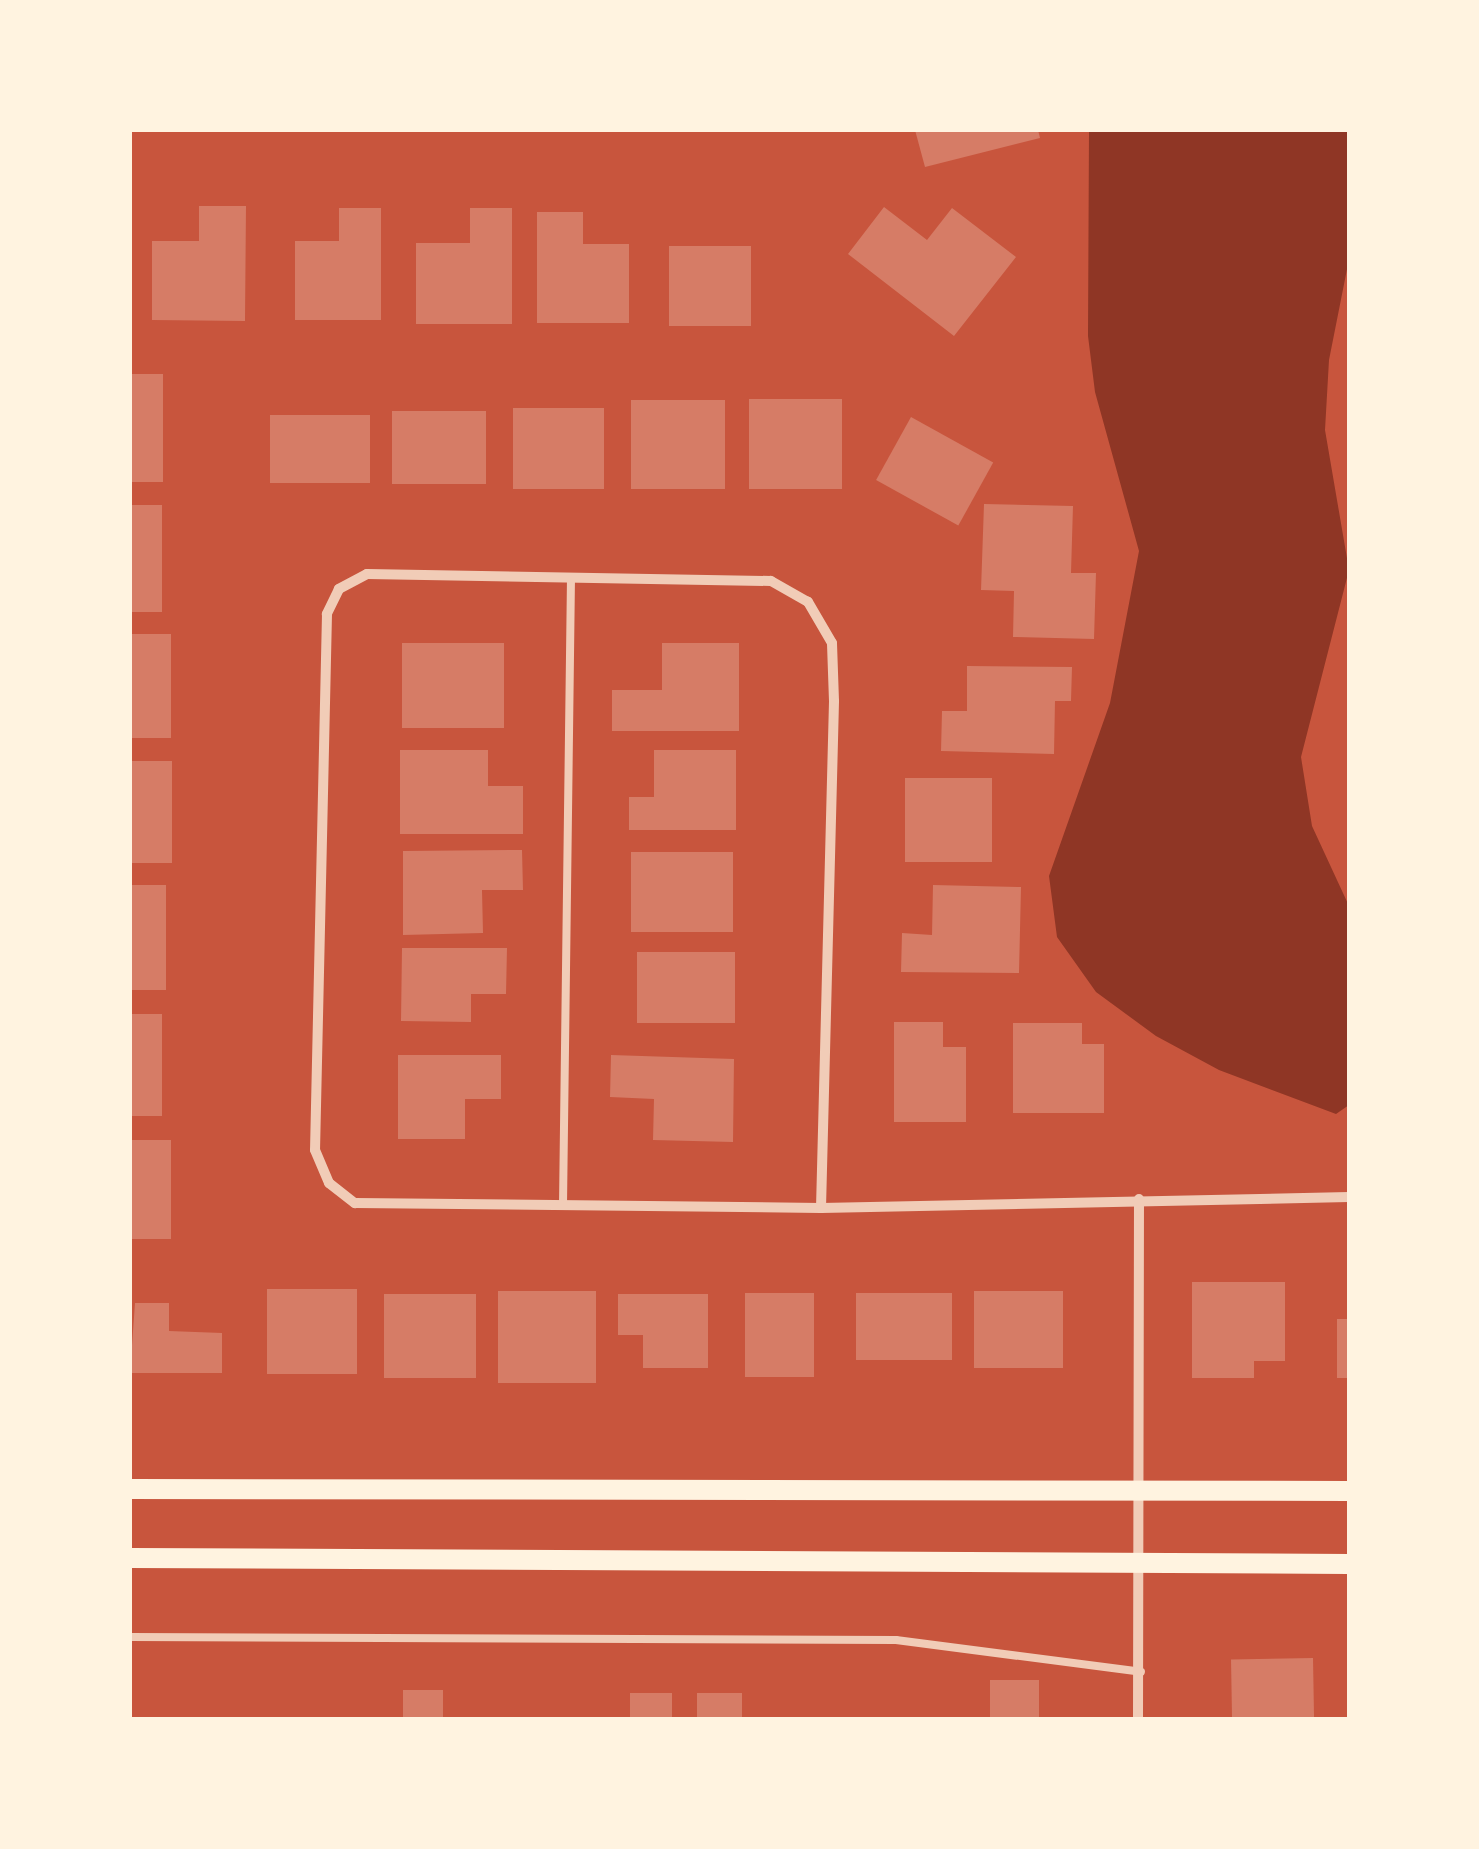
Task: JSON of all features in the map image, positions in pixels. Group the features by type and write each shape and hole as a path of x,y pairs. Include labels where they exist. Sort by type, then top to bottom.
{"main road":[{"path":"130,1489 1349,1491"},
{"path":"130,1558 1349,1564"}],"street":[{"path":"821,1208 832,644 808,602 771,581 367,574 339,588 327,614 316,1150 329,1183 356,1203 821,1208 1349,1197"},
{"path":"1138,1719 1143,1564 1139,1199"}],"lane":[{"path":"563,1205 571,578"},
{"path":"130,1637 896,1640 1141,1672"}],"shaded area":[{"path":"1089,130 1349,130 1349,259 1329,360 1325,430 1349,570 1301,757 1312,826 1349,906 1349,1105 1336,1114 1219,1070 1156,1036 1096,992 1057,937 1049,876 1110,703 1139,551 1095,392 1088,336"}],"building":[{"path":"915,130 1038,130 1040,138 925,167"},
{"path":"199,206 246,206 245,321 152,320 152,241 199,241"},
{"path":"884,207 927,240 952,208 1016,257 954,336 848,254"},
{"path":"339,208 381,208 381,320 295,320 295,241 339,241"},
{"path":"470,208 512,208 512,324 416,324 416,243 470,243"},
{"path":"537,212 583,212 583,244 629,244 629,323 537,323"},
{"path":"669,246 751,246 751,326 669,326"},
{"path":"130,374 163,374 163,482 130,482"},
{"path":"749,399 842,399 842,489 749,489"},
{"path":"631,400 725,400 725,489 631,489"},
{"path":"513,408 604,408 604,489 513,489"},
{"path":"392,411 486,411 486,484 392,484"},
{"path":"270,415 370,415 370,483 270,483"},
{"path":"911,417 993,463 958,526 876,480"},
{"path":"984,504 1073,506 1071,573 1096,573 1094,639 1013,637 1014,591 981,590"},
{"path":"130,505 162,505 162,612 130,612"},
{"path":"130,634 171,634 171,738 130,738"},
{"path":"402,643 504,643 504,728 402,728"},
{"path":"662,643 739,643 739,731 612,731 612,690 662,690"},
{"path":"967,666 1072,667 1071,701 1055,701 1054,754 941,751 942,711 967,711"},
{"path":"400,750 488,750 488,786 523,786 523,834 400,834"},
{"path":"654,750 736,750 736,830 629,830 629,797 654,797"},
{"path":"130,761 172,761 172,863 130,863"},
{"path":"905,778 992,778 992,862 905,862"},
{"path":"522,850 523,890 482,890 483,933 403,935 403,851"},
{"path":"631,852 733,852 733,932 631,932"},
{"path":"130,885 166,885 166,990 130,990"},
{"path":"933,885 1021,887 1019,973 901,972 902,933 932,935"},
{"path":"402,948 507,948 506,994 471,994 471,1022 401,1021"},
{"path":"637,952 735,952 735,1023 637,1023"},
{"path":"130,1014 162,1014 162,1116 130,1116"},
{"path":"894,1022 943,1022 943,1047 966,1047 966,1122 894,1122"},
{"path":"1013,1023 1082,1023 1082,1044 1104,1044 1104,1113 1013,1113"},
{"path":"398,1055 501,1055 501,1099 465,1099 465,1139 398,1139"},
{"path":"611,1055 734,1059 733,1142 653,1140 654,1099 610,1097"},
{"path":"130,1140 171,1140 171,1239 130,1239"},
{"path":"1192,1282 1285,1282 1285,1361 1254,1361 1254,1378 1192,1378"},
{"path":"267,1289 357,1289 357,1374 267,1374"},
{"path":"498,1291 596,1291 596,1383 498,1383"},
{"path":"974,1291 1063,1291 1063,1368 974,1368"},
{"path":"745,1293 814,1293 814,1377 745,1377"},
{"path":"856,1293 952,1293 952,1360 856,1360"},
{"path":"384,1294 476,1294 476,1378 384,1378"},
{"path":"618,1294 708,1294 708,1368 643,1368 643,1335 618,1335"},
{"path":"135,1303 169,1303 169,1331 222,1333 222,1373 130,1373"},
{"path":"1337,1319 1349,1319 1349,1378 1337,1378"},
{"path":"1313,1658 1314,1719 1232,1719 1231,1659"},
{"path":"990,1680 1039,1680 1039,1719 990,1719"},
{"path":"403,1690 443,1690 443,1719 403,1719"},
{"path":"630,1693 672,1693 672,1719 630,1719"},
{"path":"697,1693 742,1693 742,1719 697,1719"}]}
